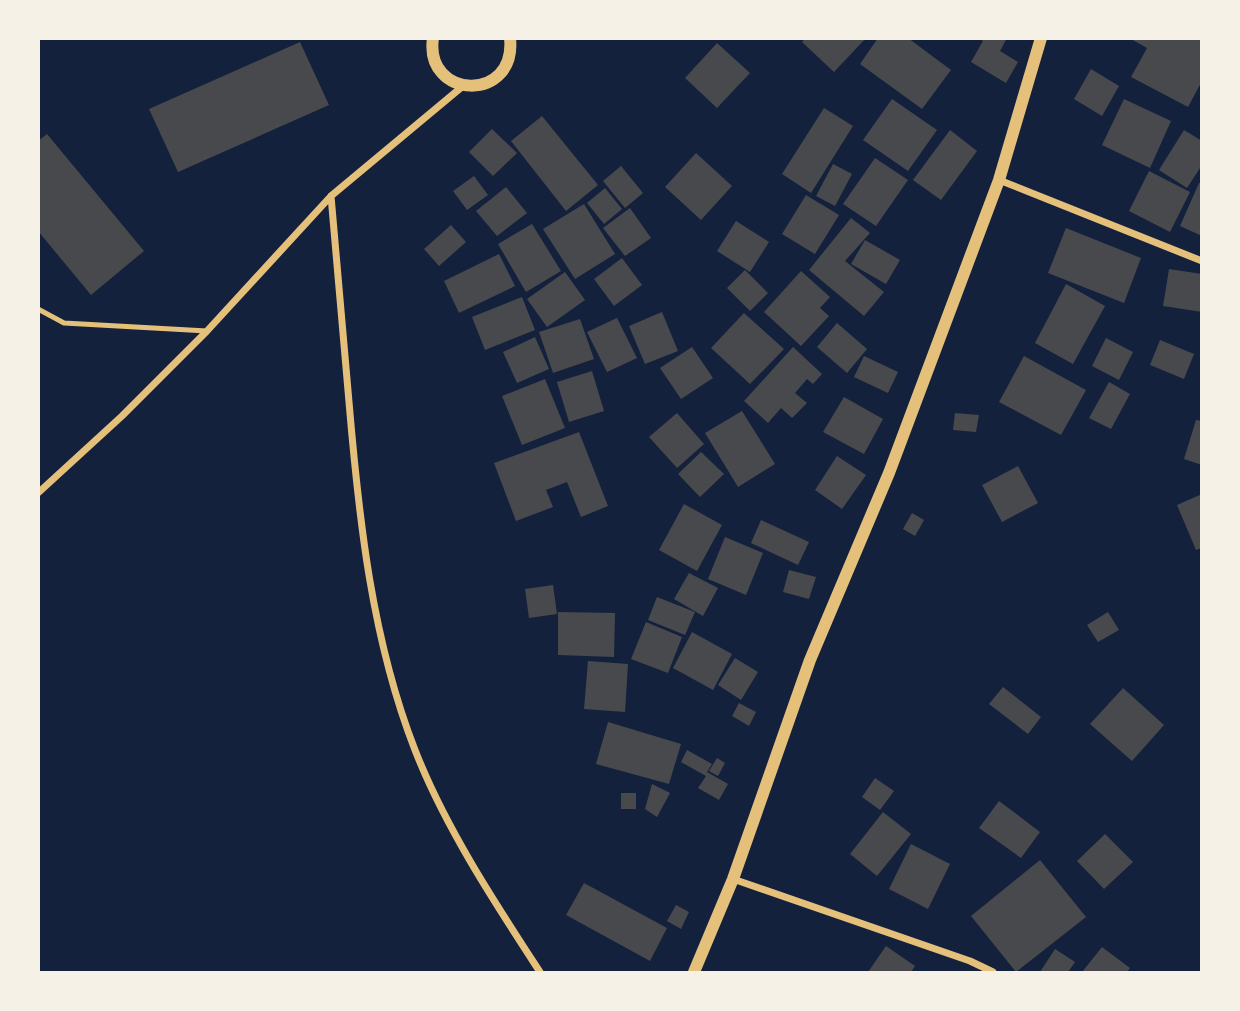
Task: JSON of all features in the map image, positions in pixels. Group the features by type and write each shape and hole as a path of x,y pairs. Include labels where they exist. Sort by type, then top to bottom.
{"street":[{"path":"433,38 431,52 442,75 463,86 479,86 495,80 506,68 511,52 510,38"},
{"path":"694,972 733,879 810,660 889,473 999,180 1041,38"},
{"path":"38,493 122,416 207,331 331,196 463,86"},
{"path":"999,180 1202,261"},
{"path":"331,196 361,529 374,606 399,702 415,750 432,788 460,841 540,972"},
{"path":"733,879 970,961 993,972"}],"lane":[{"path":"38,309 64,323 207,331"}],"building":[{"path":"806,38 866,38 834,72 802,42"},
{"path":"878,38 908,38 951,70 922,109 860,64"},
{"path":"978,38 1007,38 1000,51 1018,62 1006,83 971,62 983,41"},
{"path":"1129,38 1196,38 1202,41 1202,81 1188,107 1131,77 1147,48"},
{"path":"300,42 329,105 178,172 149,109"},
{"path":"717,43 750,73 717,108 685,78"},
{"path":"1091,69 1119,86 1102,116 1074,99"},
{"path":"892,99 937,130 908,171 863,140"},
{"path":"1124,99 1171,121 1150,168 1102,145"},
{"path":"824,108 853,126 811,193 782,174"},
{"path":"542,116 598,185 566,211 511,141"},
{"path":"492,129 517,153 493,176 469,152"},
{"path":"950,130 977,151 941,200 913,180"},
{"path":"1184,130 1202,141 1202,165 1187,188 1159,170"},
{"path":"47,134 144,251 91,295 38,231 38,141"},
{"path":"696,153 732,186 701,220 665,187"},
{"path":"875,158 908,180 876,226 843,204"},
{"path":"833,164 852,174 835,206 816,196"},
{"path":"621,166 643,193 625,208 603,181"},
{"path":"1149,171 1190,192 1170,232 1129,211"},
{"path":"474,176 488,195 467,210 453,191"},
{"path":"1199,183 1202,184 1202,236 1180,226"},
{"path":"506,187 527,213 497,236 476,211"},
{"path":"605,188 622,209 604,224 587,203"},
{"path":"806,195 839,215 815,254 782,234"},
{"path":"584,204 615,254 575,279 543,229"},
{"path":"630,208 651,238 625,256 603,228"},
{"path":"851,218 870,233 845,261 884,292 864,316 809,270"},
{"path":"736,221 769,242 750,272 717,251"},
{"path":"532,224 561,271 526,292 498,244"},
{"path":"451,225 466,242 439,266 424,249"},
{"path":"1066,228 1141,258 1124,303 1048,273"},
{"path":"865,240 900,260 886,284 851,264"},
{"path":"499,254 515,286 459,313 444,281"},
{"path":"622,258 642,285 614,306 594,279"},
{"path":"1169,269 1202,274 1202,312 1163,306"},
{"path":"745,270 768,293 750,311 727,288"},
{"path":"801,271 830,297 820,308 829,316 801,346 764,312"},
{"path":"565,272 585,300 547,327 527,299"},
{"path":"1066,284 1105,306 1073,364 1035,343"},
{"path":"522,297 535,330 485,350 472,317"},
{"path":"662,312 678,351 645,364 629,326"},
{"path":"744,313 784,349 750,384 711,348"},
{"path":"617,318 637,358 607,372 587,332"},
{"path":"580,319 594,359 553,373 539,332"},
{"path":"837,323 867,349 847,373 817,347"},
{"path":"535,337 549,369 517,383 503,352"},
{"path":"1106,338 1133,352 1119,380 1092,366"},
{"path":"1160,340 1194,354 1184,379 1150,365"},
{"path":"692,347 713,378 681,399 660,368"},
{"path":"793,347 822,374 813,384 807,379 795,393 807,403 792,418 781,408 768,423 744,401"},
{"path":"864,356 898,372 888,393 854,377"},
{"path":"1024,356 1086,390 1061,435 999,402"},
{"path":"592,371 604,411 569,422 557,382"},
{"path":"545,379 565,428 522,445 502,396"},
{"path":"1109,382 1130,394 1111,429 1089,418"},
{"path":"844,397 883,419 864,454 823,432"},
{"path":"742,411 775,464 738,487 705,433"},
{"path":"677,413 704,444 677,468 649,437"},
{"path":"955,413 979,415 976,432 953,430"},
{"path":"1196,420 1202,421 1202,465 1184,459"},
{"path":"579,432 608,506 581,517 567,482 546,490 553,507 516,521 494,463"},
{"path":"701,452 724,474 700,497 678,474"},
{"path":"837,456 866,475 842,509 815,490"},
{"path":"1018,466 1038,503 1002,522 982,485"},
{"path":"1202,494 1202,548 1196,550 1177,505"},
{"path":"684,504 722,525 697,571 659,550"},
{"path":"912,513 924,520 915,536 903,529"},
{"path":"761,520 809,542 798,565 751,543"},
{"path":"725,537 763,553 746,595 708,579"},
{"path":"789,570 816,577 809,599 783,592"},
{"path":"689,573 718,588 703,616 674,599"},
{"path":"553,585 557,614 529,618 525,589"},
{"path":"657,597 695,612 685,635 648,620"},
{"path":"558,612 615,613 614,657 558,655"},
{"path":"1108,612 1119,630 1098,642 1087,625"},
{"path":"646,622 682,637 668,673 631,659"},
{"path":"692,632 732,654 713,690 673,668"},
{"path":"735,658 758,672 741,700 718,685"},
{"path":"588,661 628,664 625,712 584,709"},
{"path":"1003,687 1041,717 1028,734 989,704"},
{"path":"1123,688 1164,725 1132,761 1090,724"},
{"path":"739,703 756,712 749,726 732,716"},
{"path":"608,722 681,744 669,784 596,764"},
{"path":"687,750 712,764 707,772 728,784 719,800 698,788 706,776 681,762"},
{"path":"717,758 725,763 718,776 709,771"},
{"path":"875,778 894,791 880,810 862,797"},
{"path":"652,784 670,793 657,817 645,809"},
{"path":"621,793 636,793 636,809 621,809"},
{"path":"999,801 1040,832 1021,858 979,828"},
{"path":"883,812 911,834 877,876 850,854"},
{"path":"1105,834 1133,862 1104,889 1077,861"},
{"path":"911,844 950,864 928,909 889,889"},
{"path":"1040,860 1086,917 1016,972 971,916"},
{"path":"584,883 667,928 650,961 566,915"},
{"path":"676,905 689,912 681,929 667,921"},
{"path":"886,946 915,966 911,972 868,972"},
{"path":"1102,947 1130,968 1127,972 1082,972"},
{"path":"1055,949 1075,962 1068,972 1040,972"}]}
